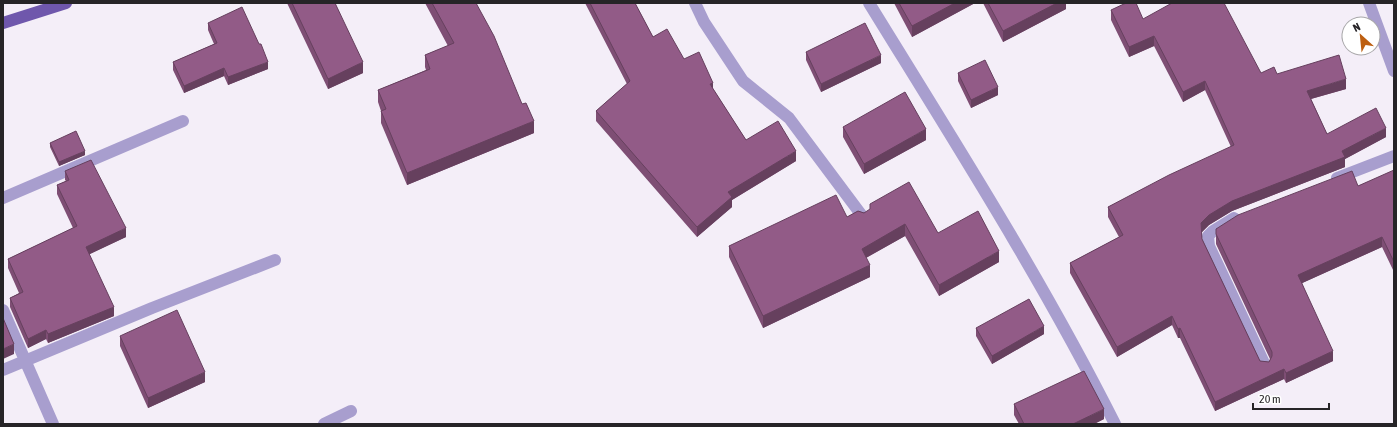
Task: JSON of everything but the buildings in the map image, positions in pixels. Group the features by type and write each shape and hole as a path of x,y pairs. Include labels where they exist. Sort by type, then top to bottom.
{"main road":[{"path":"3,23 66,3"}],"street":[{"path":"695,3 704,22 743,81 789,118 863,217"},
{"path":"869,3 960,151 1077,350 1115,424"},
{"path":"1369,3 1394,71"},
{"path":"3,198 183,121"},
{"path":"1329,182 1394,156"},
{"path":"1242,215 1213,231 1208,236 1209,246 1265,365"},
{"path":"3,370 275,260"},
{"path":"3,310 53,424"},
{"path":"324,424 351,411"}]}
